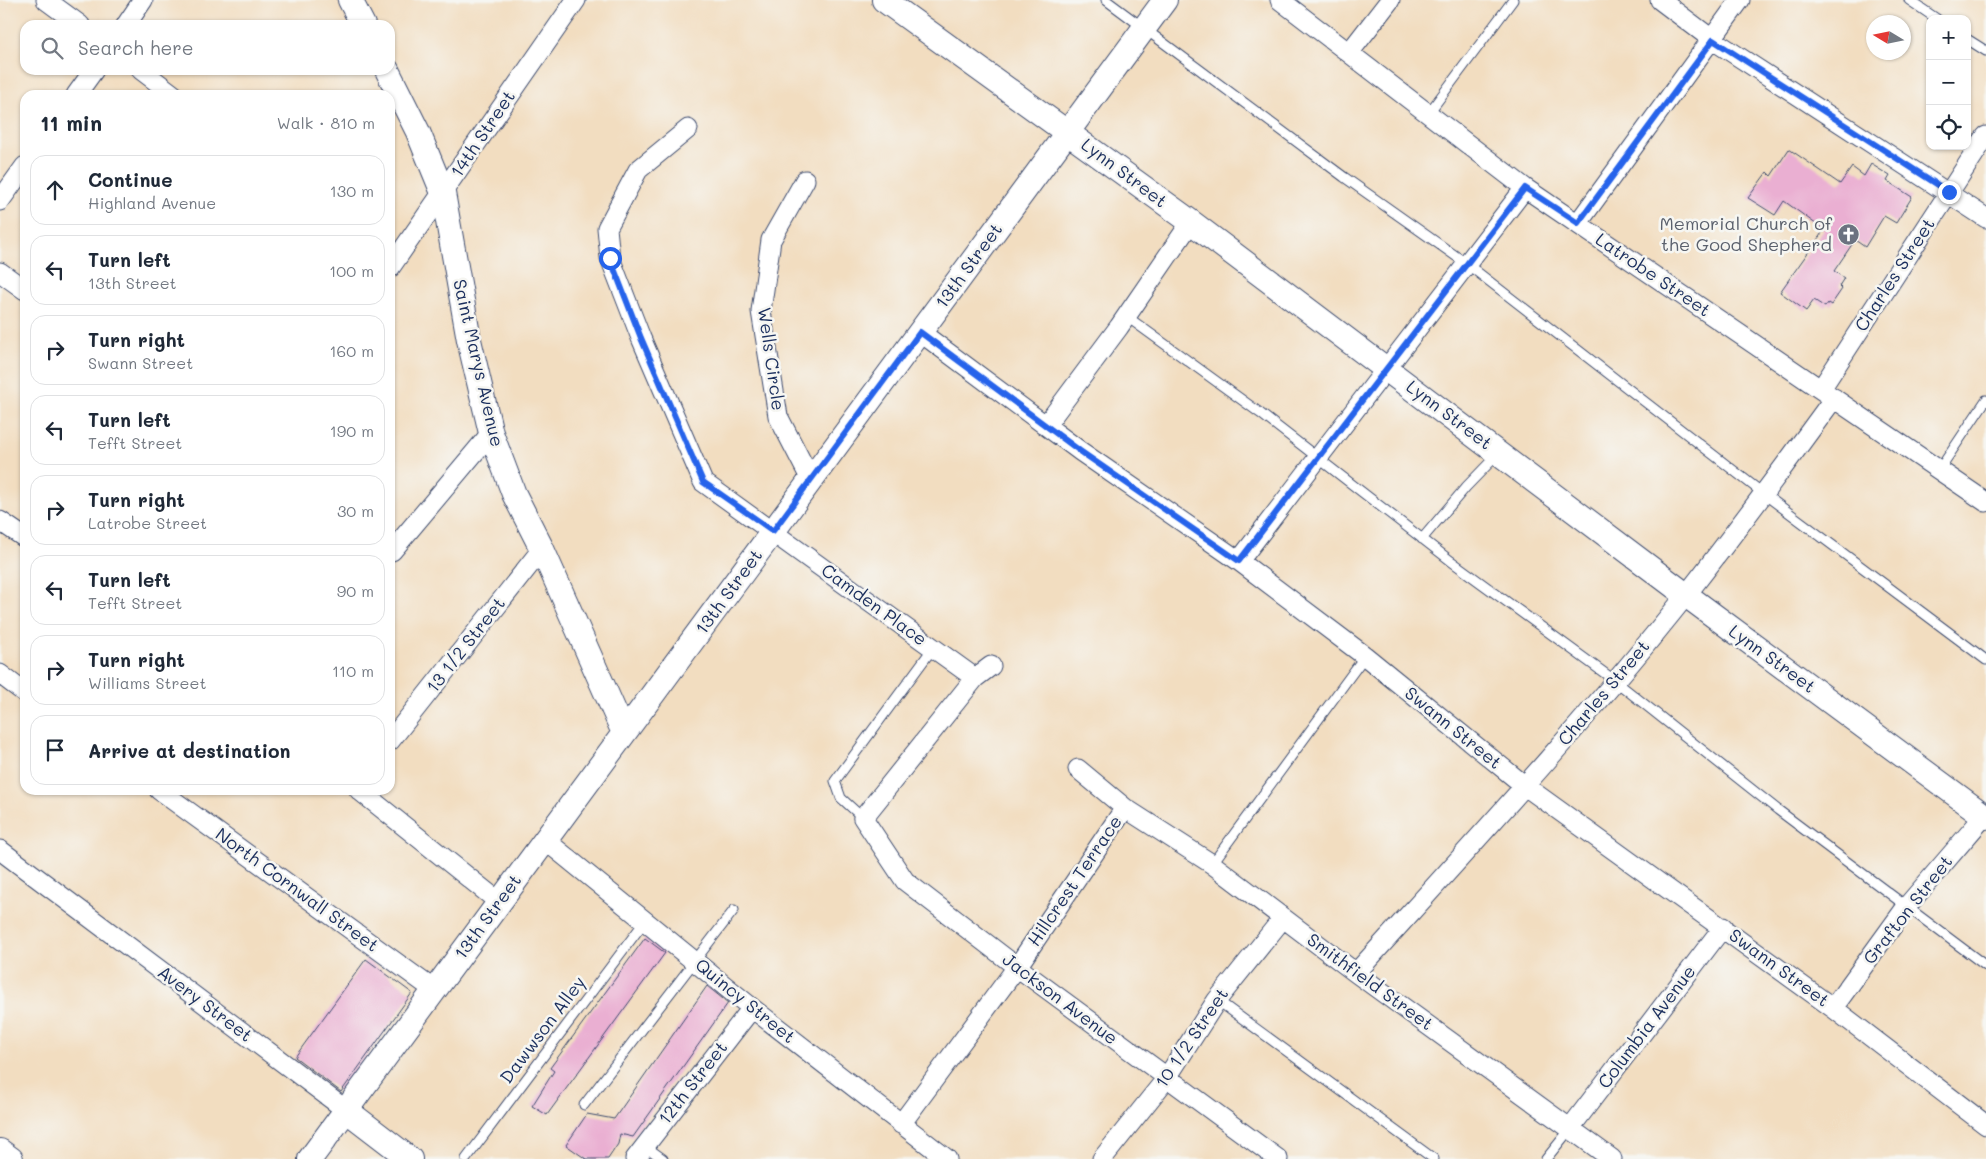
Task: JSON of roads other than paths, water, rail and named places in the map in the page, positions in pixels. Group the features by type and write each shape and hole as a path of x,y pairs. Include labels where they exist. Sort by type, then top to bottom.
{"street":[{"path":"46,0 73,20"},
{"path":"129,20 143,0"},
{"path":"350,0 360,20"},
{"name":"14th Street","path":"395,258 443,193 576,0"},
{"name":"Lynn Street","path":"884,0 1190,222 1388,369 1686,596 1986,816"},
{"name":"13th Street","path":"310,1159 1165,0"},
{"path":"1349,54 1390,0"},
{"path":"1660,0 1713,40 1949,192 1986,218"},
{"path":"1578,223 1713,40 1740,0"},
{"name":"Latrobe Street","path":"1285,1 1349,54 1525,188 1986,502"},
{"path":"80,90 90,75"},
{"path":"148,75 167,90"},
{"name":"Saint Marys Avenue","path":"390,75 418,132 443,193 469,340 491,432 514,494 542,549 624,733"},
{"name":"Camden Place","path":"688,129 638,170 607,228 610,258 641,338 703,482 975,678"},
{"name":"Charles Street","path":"1356,973 1525,786 1686,596 1764,494 1828,393 1949,192 1986,136"},
{"path":"0,201 20,173"},
{"name":"Wells Circle","path":"805,180 771,240 761,311 778,416 811,480"},
{"path":"1239,561 1525,188"},
{"path":"1046,425 1126,316 1190,222"},
{"path":"0,272 20,286"},
{"name":"Swann Street","path":"920,332 1046,425 1239,561 1364,656 1525,786 1723,927 1986,1125"},
{"path":"395,546 491,432"},
{"path":"0,521 20,535"},
{"name":"13 1/2 Street","path":"395,735 542,549"},
{"path":"864,818 975,678 991,666"},
{"path":"0,674 20,689"},
{"name":"Smithfield Street","path":"1078,769 1125,808 1212,864 1356,973 1571,1127 1612,1159"},
{"name":"North Cornwall Street","path":"166,795 434,990"},
{"path":"365,795 499,902"},
{"name":"Hillcrest Terrace","path":"901,1124 1017,967 1125,808"},
{"name":"Grafton Street","path":"1833,1008 1907,906 1986,816"},
{"name":"Jackson Avenue","path":"864,818 905,881 1166,1079 1278,1159"},
{"name":"Quincy Street","path":"545,840 752,1008 947,1159"},
{"name":"Avery Street","path":"0,850 410,1159"},
{"name":"10 1/2 Street","path":"1102,1159 1166,1079 1217,1000 1283,918"},
{"name":"Columbia Avenue","path":"1571,1127 1723,927"},
{"name":"12th Street","path":"640,1153 752,1008"},
{"path":"0,1151 11,1159"}],"lane":[{"path":"1106,0 1344,177 1467,264 1764,494 1986,660"},
{"path":"1428,114 1513,0"},
{"path":"1909,0 1932,15"},
{"path":"1971,42 1986,51"},
{"path":"1126,316 1260,413 1422,539 1614,680 1778,810 1986,966"},
{"path":"1939,470 1986,400"},
{"path":"1422,539 1498,453"},
{"path":"864,818 841,798 835,781 933,648"},
{"path":"1212,864 1364,656"},
{"path":"584,1105 734,910"},
{"name":"Dawwson Alley","path":"466,1159 645,921"},
{"path":"1217,1000 1434,1159"},
{"path":"1546,1159 1571,1127"},
{"path":"640,1153 663,1159"}],"place":[{"name":"Memorial Church of the Good Shepherd","path":"1848,234"}]}
